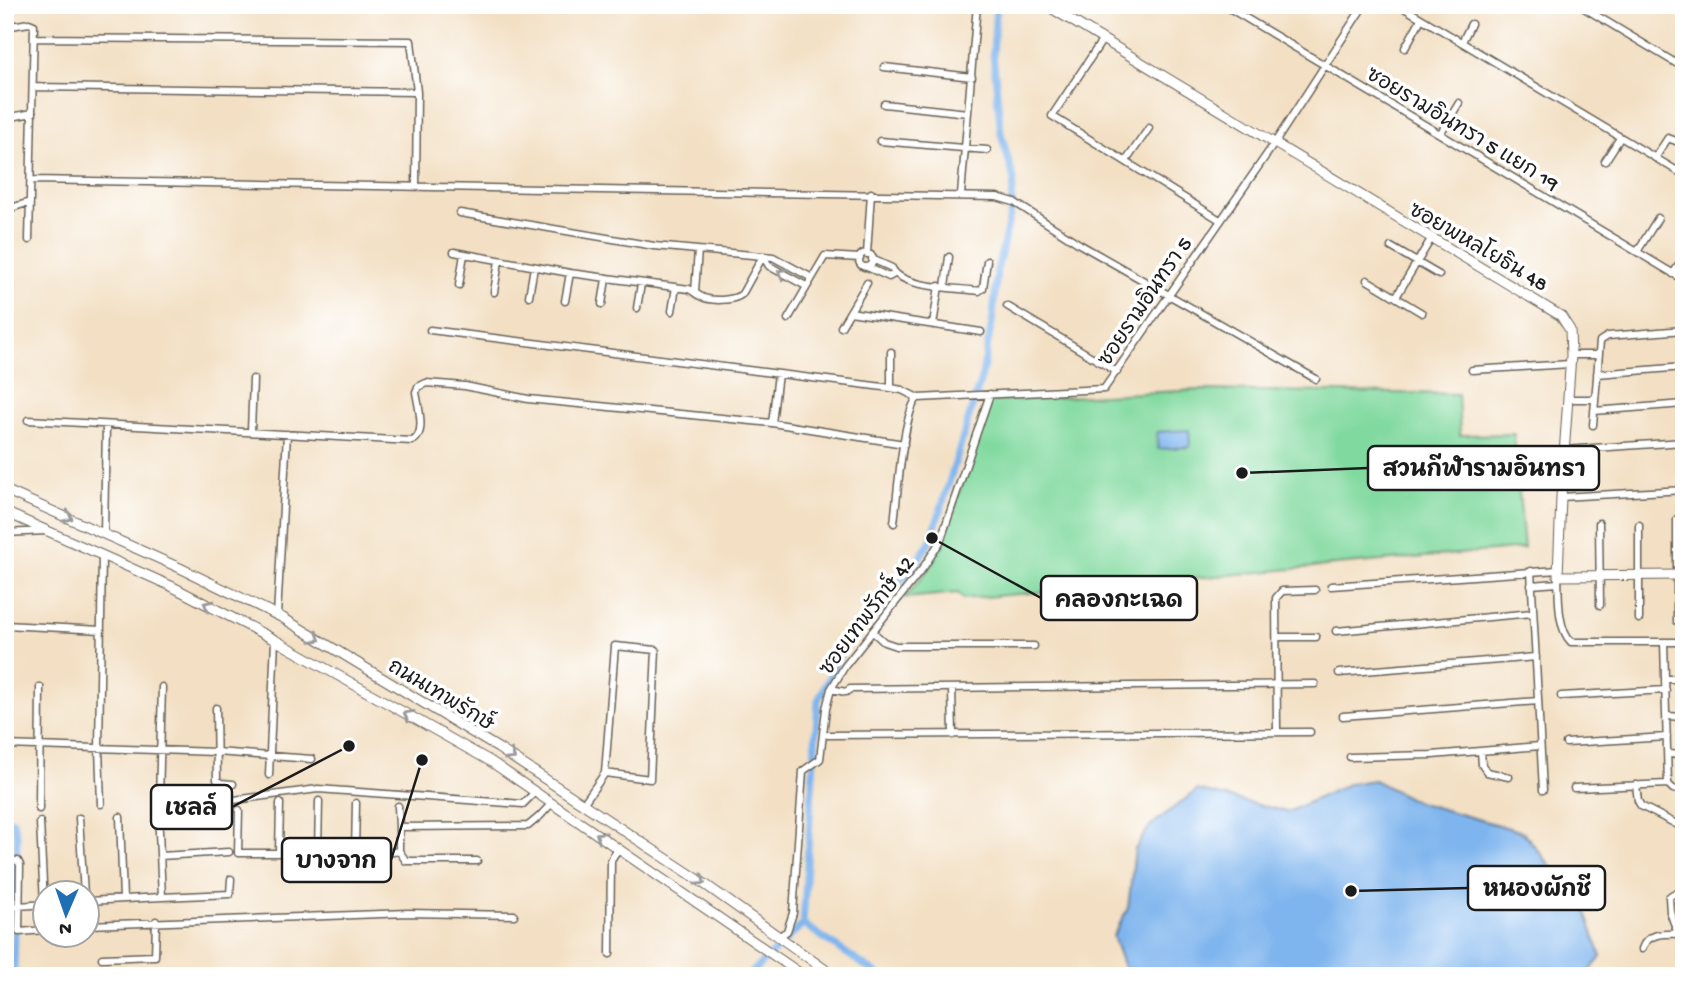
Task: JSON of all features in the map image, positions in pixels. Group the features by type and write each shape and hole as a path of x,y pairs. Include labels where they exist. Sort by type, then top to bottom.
{"main road":[{"name":"ซอยพหลโยธิน 48","path":"1046,5 1564,319 1570,330 1571,360 1558,577"},
{"name":"ถนนเทพรักษ์","path":"5,490 104,533 277,616 498,748 699,880 834,976"},
{"name":"ถนนเทพรักษ์","path":"5,512 171,586 275,640 490,761 804,976"},
{"path":"1558,577 1680,575"}],"street":[{"path":"961,195 977,5"},
{"name":"ซอยรามอินทรา 5 แยก 19","path":"1224,5 1684,280"},
{"name":"ซอยรามอินทรา 5","path":"918,398 1104,389 1273,144 1364,5"},
{"path":"1399,5 1684,175"},
{"path":"1579,5 1684,68"},
{"path":"1405,48 1421,19"},
{"path":"5,27 32,23 34,38 29,240"},
{"path":"1462,42 1471,24"},
{"path":"34,38 411,41 417,92 416,185"},
{"path":"1103,39 1052,116 1220,220"},
{"path":"884,67 972,77"},
{"path":"33,87 417,92"},
{"path":"1440,134 1460,103"},
{"path":"884,104 968,113"},
{"path":"5,118 33,113"},
{"path":"1126,161 1149,128"},
{"path":"1605,161 1620,138"},
{"path":"1655,159 1668,138 1681,143"},
{"path":"880,141 987,150"},
{"path":"32,180 871,193 1004,198 1316,379"},
{"path":"867,267 872,263 869,256 871,193"},
{"path":"5,210 30,202"},
{"path":"460,214 593,237 773,257 812,278"},
{"path":"1637,252 1658,218"},
{"path":"1396,297 1431,239"},
{"path":"1391,247 1439,275"},
{"path":"695,292 698,250"},
{"path":"454,252 606,279 676,287 695,292 703,298 737,298 742,294 763,256"},
{"path":"459,285 464,254"},
{"path":"763,256 769,266 806,286"},
{"path":"788,319 825,256 869,256 892,268 894,274 905,281 982,291 986,261"},
{"path":"933,325 950,257"},
{"path":"1673,274 1684,257"},
{"path":"860,258 860,264 889,277 894,274"},
{"path":"494,292 499,261"},
{"path":"529,296 534,267"},
{"path":"565,301 570,273"},
{"path":"602,304 606,279"},
{"path":"1367,280 1422,313"},
{"path":"841,327 867,283"},
{"path":"637,308 641,284"},
{"path":"672,311 676,287"},
{"path":"1007,306 1117,373"},
{"path":"850,312 981,332"},
{"path":"430,330 902,390 918,398 910,408 894,523"},
{"path":"1593,425 1598,343 1608,336 1684,330"},
{"path":"891,352 891,388"},
{"path":"1472,370 1598,355"},
{"path":"1597,374 1684,367"},
{"path":"772,423 778,374"},
{"path":"251,431 253,379"},
{"path":"28,421 412,441 421,433 416,392 421,384 426,383 465,386 528,398 772,423 904,444"},
{"name":"ซอยเทพรักษ์ 42","path":"781,938 787,931 793,913 803,771 816,764 821,757 831,689 845,666 923,568 940,542 990,394"},
{"path":"1568,399 1595,400"},
{"path":"1594,411 1684,404"},
{"path":"104,533 106,426"},
{"path":"277,616 286,434"},
{"path":"1564,450 1684,442"},
{"path":"1561,497 1684,490"},
{"path":"1677,519 1680,575 1677,621"},
{"path":"1599,523 1600,605"},
{"path":"1639,525 1639,620"},
{"path":"5,533 48,531"},
{"path":"101,804 99,748 102,555"},
{"path":"1531,571 1542,790"},
{"path":"1331,586 1531,571 1558,577"},
{"path":"1531,585 1558,577"},
{"path":"1558,577 1563,627 1565,636 1571,642 1684,642"},
{"path":"1277,731 1278,593 1315,590"},
{"path":"1336,631 1533,613"},
{"path":"5,625 101,630"},
{"path":"873,632 884,642 896,646 1034,646"},
{"path":"1277,636 1316,637"},
{"path":"269,775 275,640"},
{"path":"1664,642 1668,784"},
{"path":"583,804 605,773 615,646 656,650 650,779 605,773"},
{"path":"1339,673 1536,657"},
{"path":"1665,679 1684,680"},
{"path":"836,680 850,689"},
{"path":"831,689 846,692 850,689 1315,684"},
{"path":"38,809 40,687"},
{"path":"159,800 162,687"},
{"path":"952,688 953,735"},
{"path":"1561,696 1666,690"},
{"path":"1343,716 1538,701"},
{"path":"216,708 218,782 233,784"},
{"path":"1667,716 1684,717"},
{"path":"828,735 1310,732"},
{"path":"1566,743 1667,737"},
{"path":"5,745 216,752 312,759"},
{"path":"1350,757 1410,756 1540,746"},
{"path":"1480,751 1484,769 1494,775 1509,777"},
{"path":"1668,754 1684,755"},
{"path":"1574,789 1668,784 1684,792"},
{"path":"1636,785 1641,806 1684,828"},
{"path":"162,897 158,810 318,789 523,804 535,792"},
{"path":"318,801 318,852"},
{"path":"279,852 280,803"},
{"path":"355,853 356,803"},
{"path":"399,827 528,826 551,804"},
{"path":"398,806 399,851 406,861 477,861"},
{"path":"239,810 238,853 399,851"},
{"path":"120,817 123,899"},
{"path":"79,818 83,880"},
{"path":"40,822 44,880"},
{"path":"610,954 611,860 618,849"},
{"path":"160,856 229,852"},
{"path":"12,860 20,865 13,906 19,932 32,931"},
{"path":"102,900 230,894 230,879"},
{"path":"1643,949 1645,940 1650,937 1681,934 1670,912 1669,897 1673,894 1684,894"},
{"path":"13,906 32,905"},
{"path":"102,924 408,913 514,915"},
{"path":"102,958 155,957 156,921"}],"green space":[{"path":"1198,390 1458,394 1460,435 1514,434 1524,548 963,599 958,593 905,598 931,566 942,544 990,401"}],"water":[{"path":"1189,430 1190,447 1158,449 1157,432"},
{"path":"1374,780 1417,802 1523,832 1585,908 1601,957 1586,976 1127,976 1113,936 1128,908 1135,849 1150,826 1197,790 1288,812 1348,784"}],"waterway":[{"path":"803,924 818,700 843,649 917,562 932,538 982,375 993,317 997,270 1010,216 1014,180 1001,133 993,54 996,5"},
{"path":"5,819 13,821 17,836 14,976"},
{"path":"748,976 803,924 880,976"},
{"path":"669,976 702,973 710,976"}],"place":[{"name":"สวนกีฬารามอินทรา","path":"1242,473"},
{"name":"คลองกะเฉด","path":"932,538"},
{"name":"เชลล์","path":"349,746"},
{"name":"บางจาก","path":"422,760"},
{"name":"หนองผักชี","path":"1351,891"}]}
